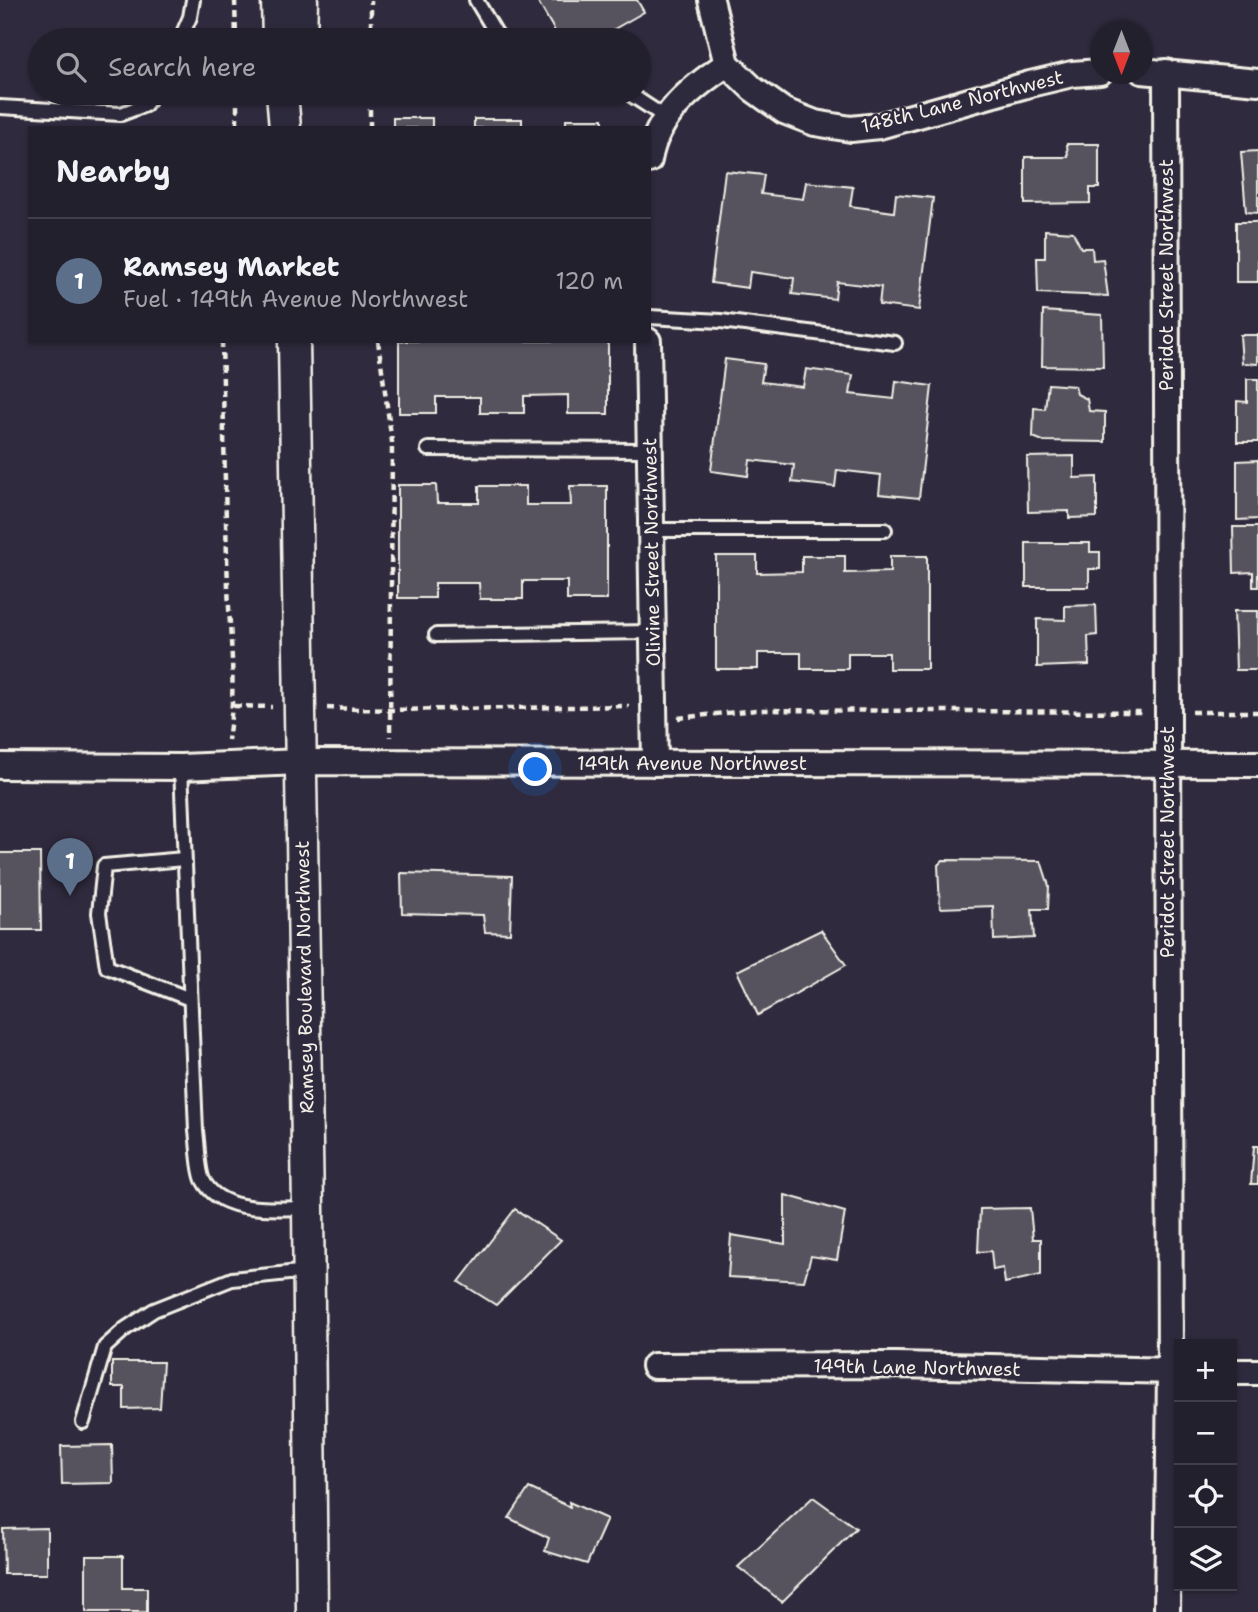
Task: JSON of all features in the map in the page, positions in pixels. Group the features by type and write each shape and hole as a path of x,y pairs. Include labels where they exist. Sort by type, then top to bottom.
{"street":[{"path":"277,0 278,28"},
{"path":"301,28 302,0"},
{"path":"651,150 665,117 706,78 727,64 711,0"},
{"name":"148th Lane Northwest","path":"727,64 752,89 784,111 815,123 851,129 879,126 1030,84 1090,73"},
{"path":"1154,72 1258,82"},
{"name":"Peridot Street Northwest","path":"1154,72 1167,712 1175,1339"},
{"path":"283,105 285,126"},
{"path":"295,126 297,105"},
{"name":"Ramsey Boulevard Northwest","path":"294,343 312,1612"},
{"name":"Olivine Street Northwest","path":"648,343 655,763"},
{"name":"149th Avenue Northwest","path":"0,766 180,767 301,762 1258,764"},
{"name":"149th Lane Northwest","path":"654,1366 896,1365 1174,1371"},
{"path":"1237,1372 1258,1372"},
{"name":"Peridot Street Northwest","path":"1167,1612 1174,1401"}],"lane":[{"path":"185,28 192,0"},
{"path":"477,0 493,28"},
{"path":"0,107 121,114 143,105"},
{"path":"646,105 665,117"},
{"path":"651,317 721,321 895,343"},
{"path":"428,449 650,450"},
{"path":"650,530 885,530"},
{"path":"436,635 652,632"},
{"path":"180,767 196,1131 203,1180 220,1198 246,1208 308,1208"},
{"path":"184,859 104,866 99,913 107,967 190,999"},
{"path":"83,1422 105,1348 125,1329 154,1310 232,1279 308,1271"}],"path":[{"path":"236,0 236,28"},
{"path":"370,28 371,0"},
{"path":"237,105 237,126"},
{"path":"370,105 370,126"},
{"path":"222,343 228,589 234,662 234,706 223,765"},
{"path":"378,343 392,442 389,763"},
{"path":"390,710 629,706 676,719 756,710 1258,712"}],"building":[{"path":"537,0 637,0 644,12 616,28 553,28"},
{"path":"393,118 432,118 432,126 393,126"},
{"path":"474,119 522,119 522,126 474,126"},
{"path":"566,119 603,119 603,126 566,126"},
{"path":"1067,144 1099,144 1099,188 1090,188 1090,203 1025,204 1025,157 1068,157"},
{"path":"1258,151 1258,213 1246,212 1241,152"},
{"path":"725,171 764,175 761,194 803,199 806,182 853,187 850,206 894,212 896,194 933,198 919,310 879,305 881,287 837,282 835,299 792,294 794,278 750,272 748,288 711,283"},
{"path":"1236,222 1258,222 1258,282 1236,282"},
{"path":"1045,230 1073,232 1081,248 1092,248 1093,260 1103,259 1108,296 1038,293 1037,258 1045,258"},
{"path":"1043,311 1102,315 1103,367 1042,366"},
{"path":"1240,335 1258,335 1258,364 1242,363"},
{"path":"399,343 608,343 608,414 568,414 568,395 524,396 524,413 480,413 480,397 436,397 436,413 399,413"},
{"path":"725,359 764,364 761,382 803,387 806,369 853,375 850,394 894,399 896,381 932,386 919,498 879,494 881,475 837,470 835,487 792,482 794,465 750,460 748,476 711,471"},
{"path":"1247,379 1258,379 1258,442 1237,442 1237,401 1247,402"},
{"path":"1048,384 1075,386 1077,394 1087,399 1089,411 1105,412 1105,442 1043,441 1033,437 1034,408 1045,409"},
{"path":"1074,456 1074,478 1097,477 1097,517 1069,518 1069,511 1028,512 1027,457"},
{"path":"1258,460 1258,519 1237,520 1237,461"},
{"path":"398,485 436,485 437,503 479,503 479,486 526,486 526,505 571,505 570,486 607,486 607,600 567,600 567,581 523,581 523,599 480,599 479,583 435,583 435,598 398,598"},
{"path":"1233,527 1258,527 1258,587 1253,587 1253,572 1234,573"},
{"path":"1026,543 1090,543 1090,552 1100,552 1100,569 1089,569 1089,587 1026,587"},
{"path":"716,556 757,556 757,573 802,572 802,556 845,556 845,573 890,572 890,556 927,556 927,669 889,669 889,653 848,653 848,669 801,669 801,653 758,653 758,669 716,669"},
{"path":"1096,605 1097,635 1088,636 1089,665 1037,667 1037,619 1065,620 1065,606"},
{"path":"1234,611 1258,611 1258,670 1236,670"},
{"path":"0,853 40,853 41,930 0,930"},
{"path":"943,860 1041,861 1049,886 1048,909 1032,909 1034,938 994,940 993,906 940,908 938,865"},
{"path":"401,873 512,876 510,933 485,932 483,915 402,913"},
{"path":"821,930 846,965 758,1015 737,971"},
{"path":"1254,1146 1258,1146 1258,1184 1251,1184"},
{"path":"785,1195 845,1212 837,1260 811,1256 804,1281 728,1277 731,1235 785,1244"},
{"path":"1030,1208 1033,1239 1041,1239 1041,1275 1005,1283 1003,1268 993,1270 991,1251 978,1252 980,1209"},
{"path":"515,1209 561,1240 496,1305 459,1282"},
{"path":"112,1362 163,1362 160,1408 124,1409 124,1387 112,1387"},
{"path":"112,1445 113,1483 62,1484 61,1446"},
{"path":"529,1488 570,1507 569,1502 607,1519 587,1564 545,1551 549,1538 509,1518"},
{"path":"813,1497 856,1528 782,1602 738,1567"},
{"path":"47,1528 47,1574 4,1574 3,1529"},
{"path":"86,1556 123,1556 123,1588 147,1588 147,1612 86,1612"}],"place":[{"name":"Ramsey Market","path":"70,896"}]}
